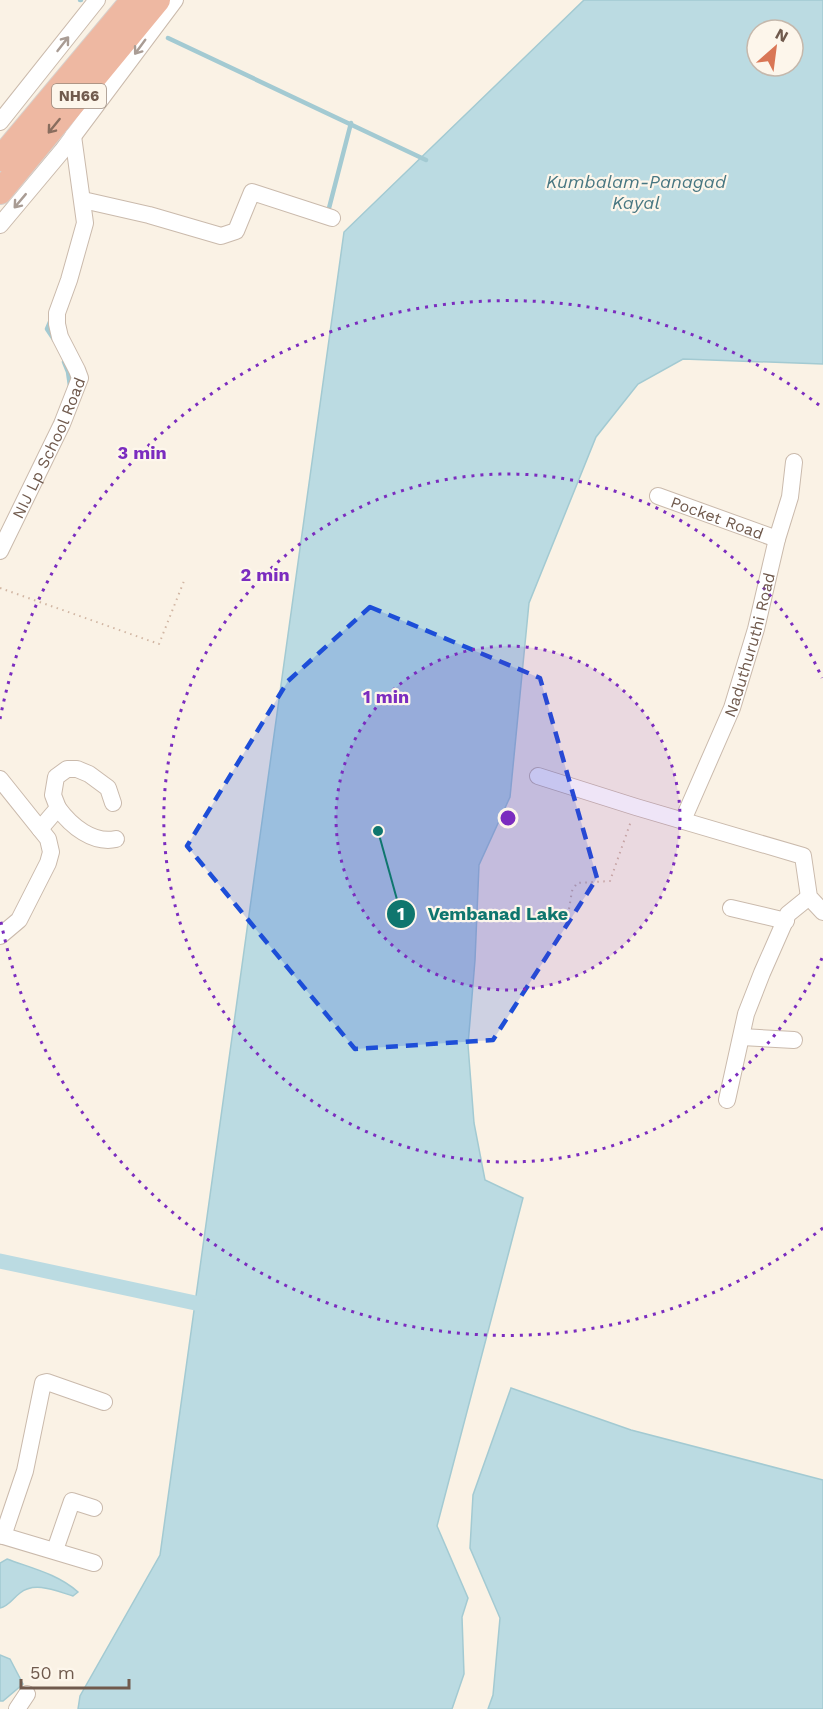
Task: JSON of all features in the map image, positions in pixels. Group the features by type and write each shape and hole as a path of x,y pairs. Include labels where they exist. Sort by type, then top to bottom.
{"highway":[{"name":"NH66","path":"0,159 133,0"},
{"name":"NH66","path":"0,192 158,0"}],"street":[{"path":"0,122 97,0"},
{"path":"0,225 73,136 175,0"},
{"name":"NIJ Lp School Road","path":"0,551 62,424 80,378 60,337 57,324 57,313 85,223 73,136"},
{"path":"83,200 148,215 221,236 236,231 252,192 332,218"},
{"name":"Naduthuruthi Road","path":"683,820 732,708 756,629 777,539 790,497 794,462"},
{"name":"Pocket Road","path":"658,496 777,539"},
{"path":"113,803 108,788 77,769 67,769 56,777 53,795 58,808 69,821 90,835 106,841 116,839"},
{"path":"538,776 803,856 808,897 823,912"},
{"path":"0,779 50,843 51,852 48,863 19,920 0,936"},
{"path":"40,829 58,808"},
{"path":"727,1100 746,1014 788,914 808,897"},
{"path":"731,908 786,921"},
{"path":"742,1037 794,1040"},
{"path":"94,1563 1,1536 13,1511 25,1471 44,1383 47,1382 104,1402"},
{"path":"55,1550 73,1499 94,1508"},
{"path":"17,1709 27,1694"}],"path":[{"path":"0,588 159,644 184,581"},
{"path":"569,909 572,891 577,883 610,881 636,807"}],"highlighted area":[{"path":"370,607 540,678 597,878 493,1040 355,1049 187,846 288,681"}],"water":[{"name":"Kumbalam-Panagad Kayal","path":"584,0 823,0 823,364 683,359 638,384 596,437 529,603 510,797 479,865 475,960 468,1045 474,1123 485,1180 523,1198 437,1526 468,1598 462,1617 464,1674 452,1709 78,1709 80,1696 160,1555 344,232"},
{"path":"511,1388 631,1430 823,1480 823,1709 488,1709 493,1695 500,1618 470,1548 473,1495"},
{"path":"7,1559 53,1576 78,1592 73,1596 46,1588 26,1589 0,1608 0,1563"},
{"path":"0,1655 10,1659 23,1684 3,1701 0,1701"}],"waterway":[{"path":"168,38 426,160"},
{"path":"328,212 351,123"},
{"path":"50,322 47,329 55,341"},
{"path":"64,362 70,386"},
{"path":"0,1261 214,1307"}],"place":[{"name":"Vembanad Lake","path":"378,831"}]}
